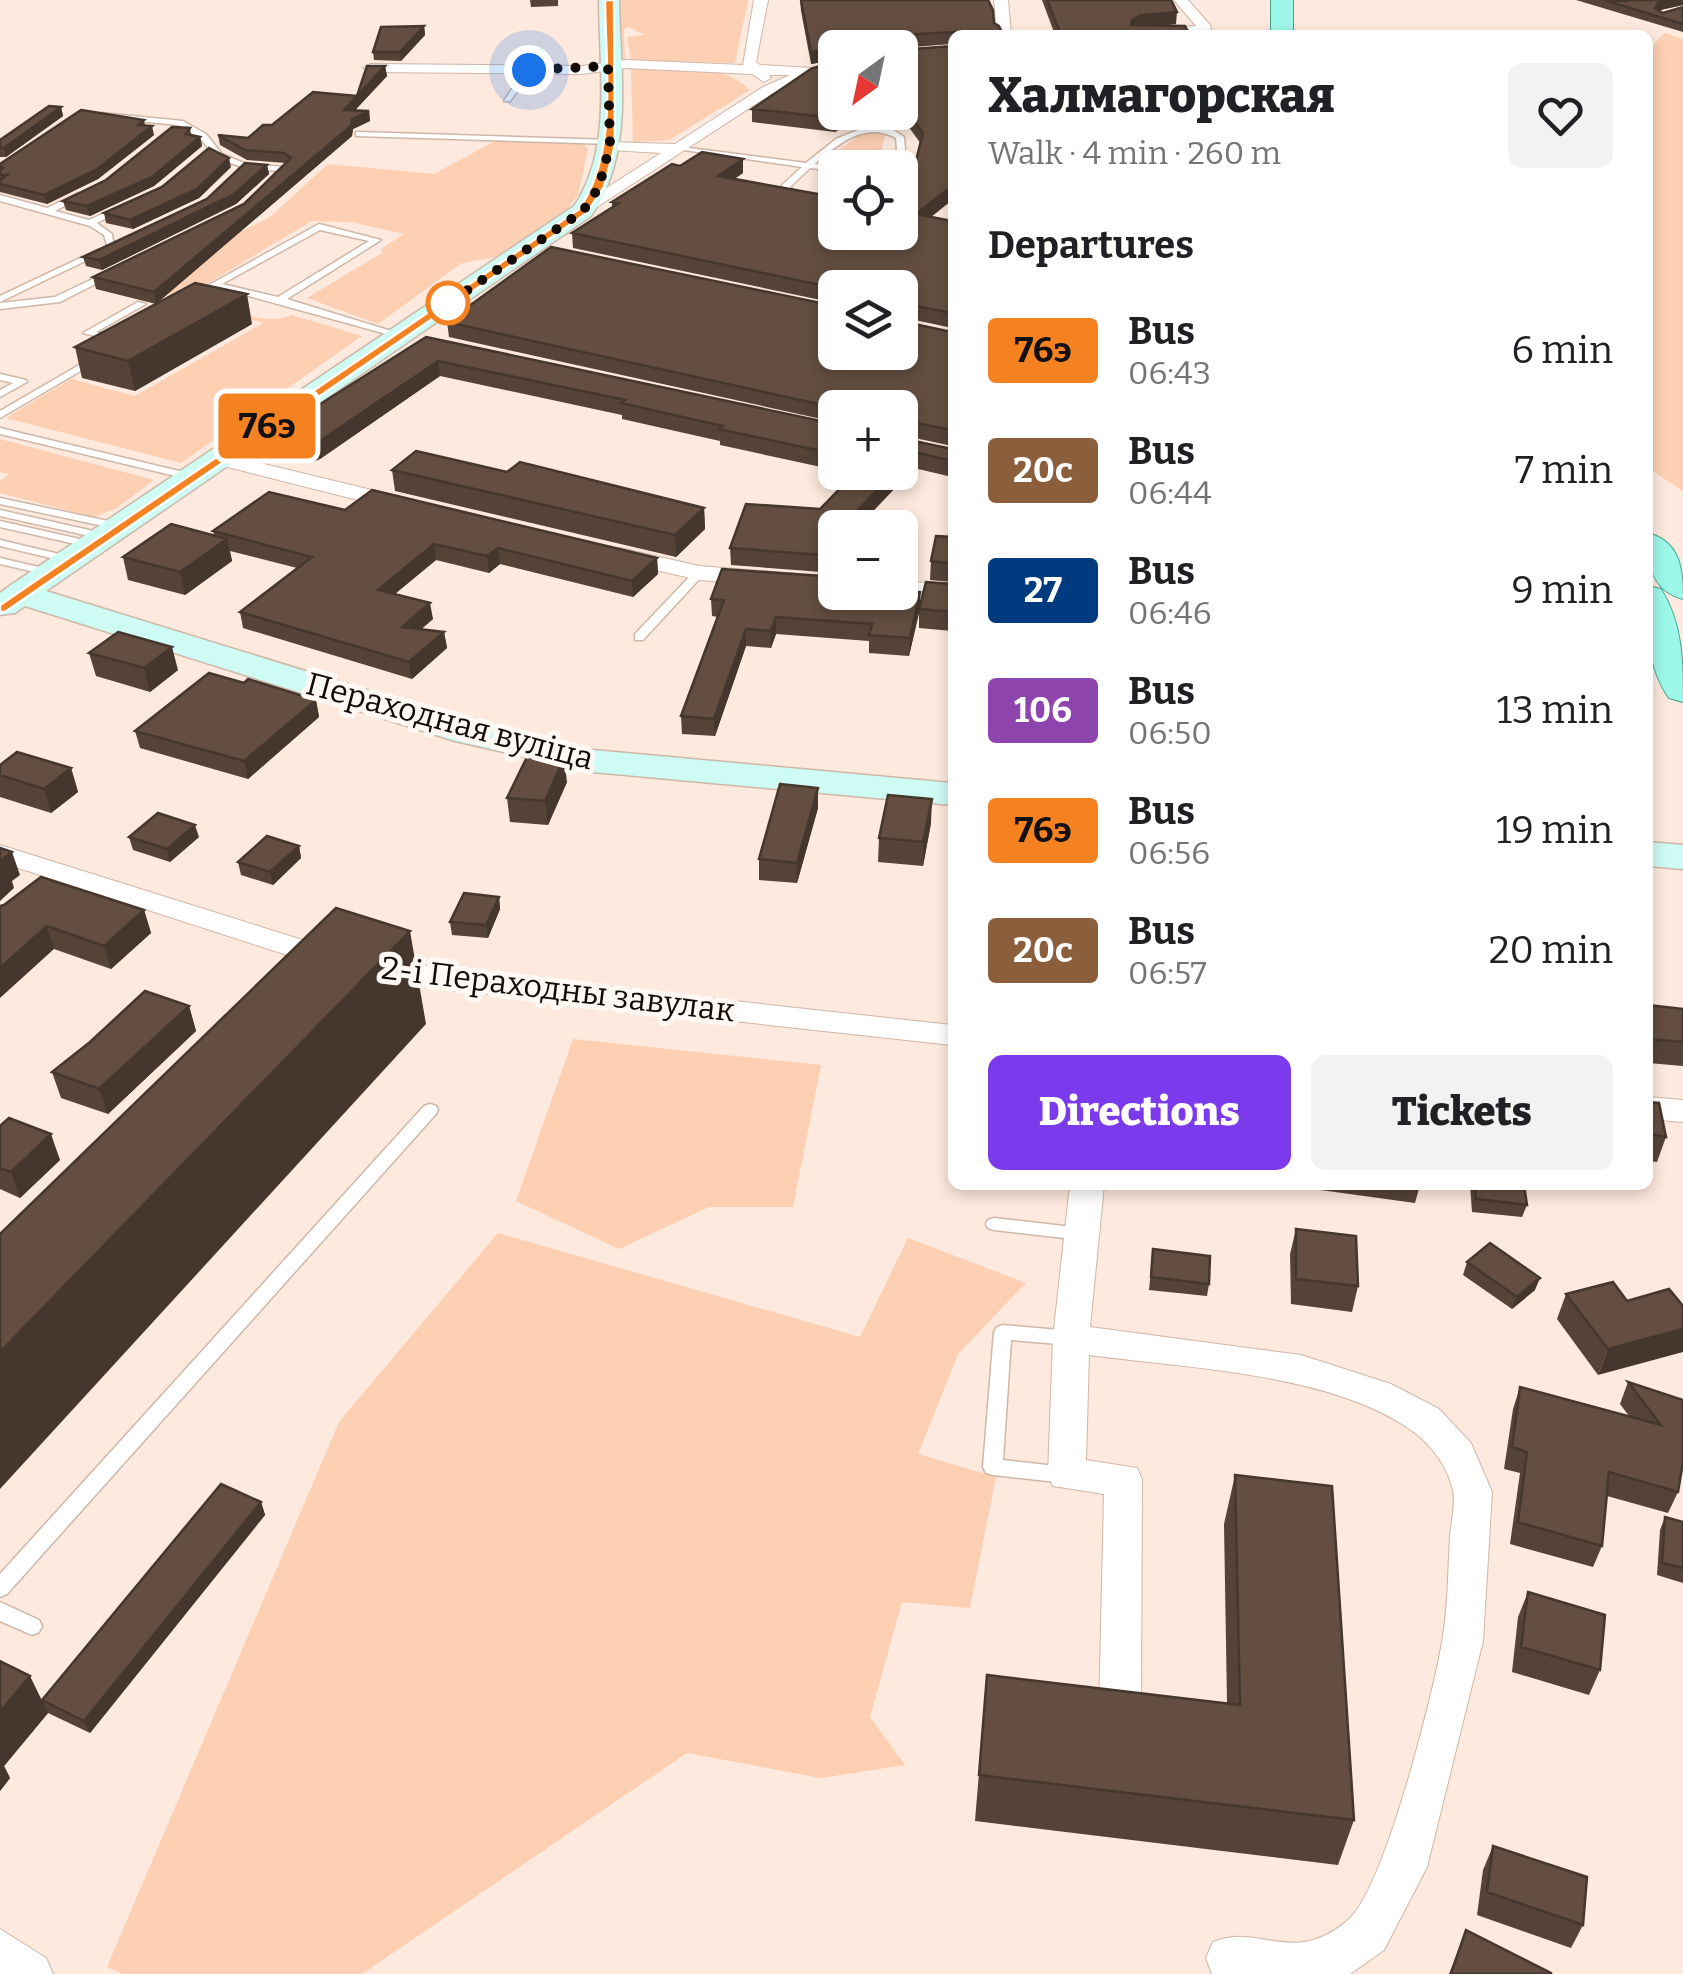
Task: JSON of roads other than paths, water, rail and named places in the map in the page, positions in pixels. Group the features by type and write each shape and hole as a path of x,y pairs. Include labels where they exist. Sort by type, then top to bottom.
{"main road":[{"path":"10,601 412,340 543,250 583,211 599,187 610,144 609,0"},
{"path":"1282,0 1282,30"},
{"path":"1653,550 1683,588"},
{"name":"Пераходная вуліца","path":"10,601 543,752 610,763 948,794"},
{"path":"1653,609 1683,690"},
{"path":"1653,854 1683,857"}],"street":[{"path":"750,68 761,0"},
{"path":"1001,0 1004,30"},
{"path":"1181,0 1196,14 1203,30"},
{"path":"370,68 529,70 608,66 818,71"},
{"path":"750,68 766,81 768,90"},
{"path":"583,211 768,90 811,72"},
{"path":"610,144 681,149"},
{"path":"210,469 434,511"},
{"path":"604,551 699,573 818,583"},
{"path":"918,589 948,592"},
{"name":"2-і Пераходны завулак","path":"0,853 330,960 451,980 948,1035"},
{"path":"28,896 57,873"},
{"path":"301,988 330,960"},
{"path":"1653,1109 1683,1112"},
{"path":"1086,1190 1071,1338 1067,1475 1123,1479 1120,1712"},
{"path":"1071,1338 1301,1370 1378,1394 1426,1420 1458,1454 1473,1492 1462,1640 1405,1868 1368,1934 1329,1962 1285,1968 1229,1958"},
{"path":"0,1952 30,1974"}],"lane":[{"path":"508,99 529,70"},
{"path":"97,114 180,123 203,136 219,156 243,166 285,169 270,182"},
{"path":"165,135 180,123"},
{"path":"830,150 861,127 870,126 892,130 900,137 900,150"},
{"path":"359,134 610,144"},
{"path":"198,158 212,147"},
{"path":"681,149 818,167"},
{"path":"818,159 784,187 786,192 818,199"},
{"path":"230,178 243,166"},
{"path":"48,211 90,191"},
{"path":"0,198 90,223 108,234 111,247"},
{"path":"90,223 140,200"},
{"path":"280,300 377,240 320,227 214,285 280,300 412,340"},
{"path":"0,302 126,240"},
{"path":"0,302 56,300 124,267"},
{"path":"0,415 125,342 88,332 141,304"},
{"path":"0,377 22,382 0,394"},
{"path":"0,431 210,469"},
{"path":"0,501 84,552"},
{"path":"0,512 84,552"},
{"path":"0,524 84,552"},
{"path":"0,534 84,552"},
{"path":"0,543 84,552"},
{"path":"0,553 84,552"},
{"path":"0,560 84,552"},
{"path":"639,637 699,573"},
{"path":"0,1588 430,1110"},
{"path":"994,1224 1082,1234"},
{"path":"1067,1475 993,1468 1003,1332 1071,1338"},
{"path":"0,1610 32,1626"}]}
